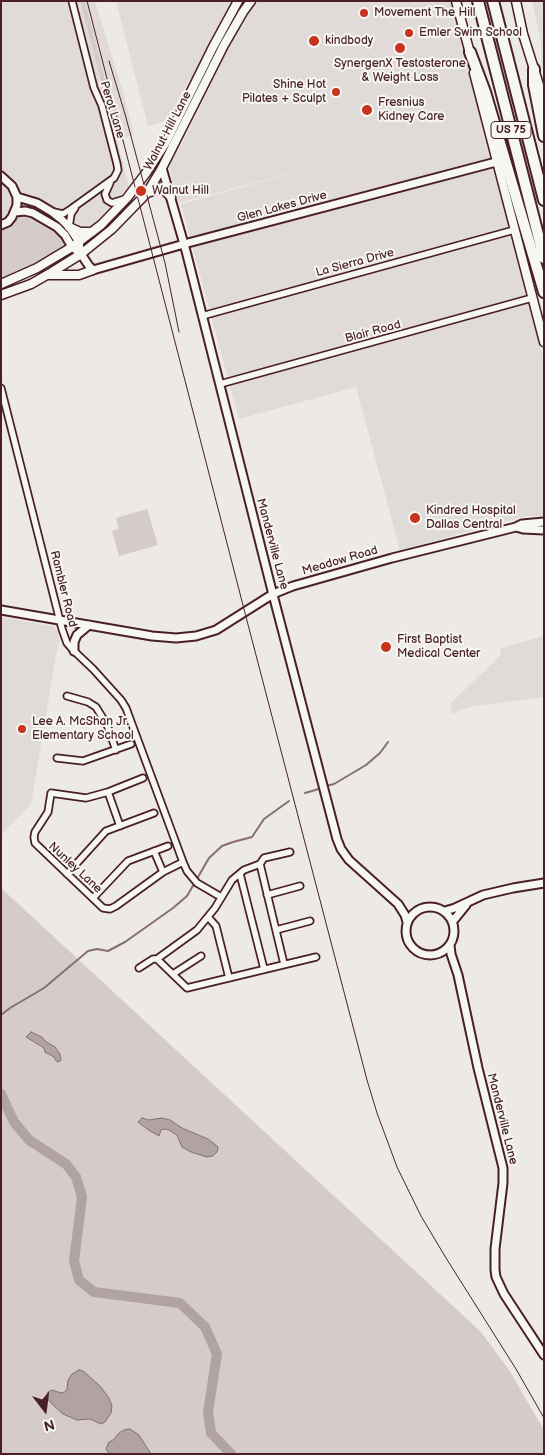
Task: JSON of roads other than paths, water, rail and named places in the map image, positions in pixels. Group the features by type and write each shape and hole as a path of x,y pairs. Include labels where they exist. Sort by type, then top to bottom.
{"highway":[{"name":"US 75","path":"478,1 544,258"},
{"name":"US 75","path":"493,1 544,200"},
{"path":"470,52 486,92 544,292"},
{"path":"534,69 534,85 544,136"}],"main road":[{"name":"Walnut Hill Lane","path":"1,284 37,268 75,244 92,232 127,198 146,174 166,142 238,1"},
{"name":"Walnut Hill Lane","path":"1,295 30,284 82,254 112,229 147,193 162,168 224,45 251,1"},
{"path":"456,1 544,342"},
{"path":"516,1 520,23 544,101"},
{"path":"198,78 206,83"},
{"path":"162,168 161,162 166,142"},
{"path":"147,193 159,189 164,190 171,197"},
{"path":"69,227 80,232 92,232"},
{"path":"48,274 79,275 91,271"}],"street":[{"name":"Perot Lane","path":"72,1 94,88 102,106 117,164 116,175 110,181 105,194 107,200 112,203 127,198"},
{"name":"Glen Lakes Drive","path":"91,271 184,244 496,162"},
{"name":"Manderville Lane","path":"162,168 184,244 337,839 352,864 398,904 407,922"},
{"path":"1,176 12,186 17,198 15,212 8,222 1,225"},
{"path":"52,212 62,214 110,181"},
{"path":"17,198 37,203 52,212 69,227"},
{"path":"75,244 69,227 71,214 76,206"},
{"path":"15,212 28,211 47,220 75,244 91,271"},
{"name":"La Sierra Drive","path":"202,316 514,230"},
{"name":"Blair Road","path":"220,384 532,298"},
{"name":"Rambler Road","path":"1,388 67,643 93,669 126,708 187,871 202,886 221,897"},
{"name":"Meadow Road","path":"1,610 158,637 196,636 224,626 274,594 306,582 522,524 544,522"},
{"name":"Meadow Road","path":"516,527 544,530"},
{"path":"74,651 74,642 77,635 89,625"},
{"path":"67,696 88,702 96,708 107,725 116,750"},
{"path":"57,758 83,761 131,744"},
{"path":"120,826 108,792 143,778"},
{"name":"Nunley Lane","path":"108,792 86,798 51,793 48,812 35,832 35,843 103,908 110,910 163,872 183,862"},
{"path":"67,874 106,831 154,813"},
{"path":"93,898 128,861 168,846"},
{"path":"154,851 163,872"},
{"path":"139,968 153,959 158,959 198,930 232,880 244,870 260,864 264,858 290,852"},
{"path":"260,864 284,964"},
{"path":"240,874 264,969"},
{"path":"445,911 483,895 544,883"},
{"path":"267,895 300,886"},
{"path":"453,921 470,901"},
{"name":"Manderville Lane","path":"398,904 416,910"},
{"path":"430,906 445,911 453,921 454,934 450,946 438,954 422,954 415,950 406,938 407,922 412,913 430,906"},
{"path":"208,917 216,926 229,978"},
{"path":"276,930 310,921"},
{"name":"Manderville Lane","path":"450,946 503,1168 503,1183 494,1249 495,1270 504,1294 544,1355"},
{"path":"438,954 445,957 456,967"},
{"path":"173,974 201,956"},
{"path":"158,959 187,988 316,957"}],"waterway":[{"path":"326,786 334,784 366,765 380,753 388,742"},
{"path":"305,793 322,788"},
{"path":"1,1015 44,988 88,951 97,949 108,951 125,942 173,908 187,896 209,858 222,846 252,837 264,819 289,801"},
{"path":"1,1094 14,1122 29,1140 66,1164 76,1177 82,1197 74,1261 79,1280 94,1292 180,1303 205,1327 217,1354 208,1412 211,1433 231,1454"}],"tram line":[{"path":"87,1 245,613 377,1113 397,1167 421,1216 516,1369 544,1418"},
{"path":"109,61 165,263 179,332"}],"place":[{"name":"Movement The Hill","path":"364,13"},
{"name":"Emler Swim School","path":"409,33"},
{"name":"kindbody","path":"314,41"},
{"name":"SynergenX Testosterone & Weight Loss","path":"400,48"},
{"name":"Shine Hot Pilates + Sculpt","path":"336,92"},
{"name":"Fresnius Kidney Care","path":"367,110"},
{"name":"Walnut Hill","path":"141,191"},
{"name":"Kindred Hospital Dallas Central","path":"415,518"},
{"name":"First Baptist Medical Center","path":"386,647"},
{"name":"Lee A. McShan Jr. Elementary School","path":"22,729"}]}
